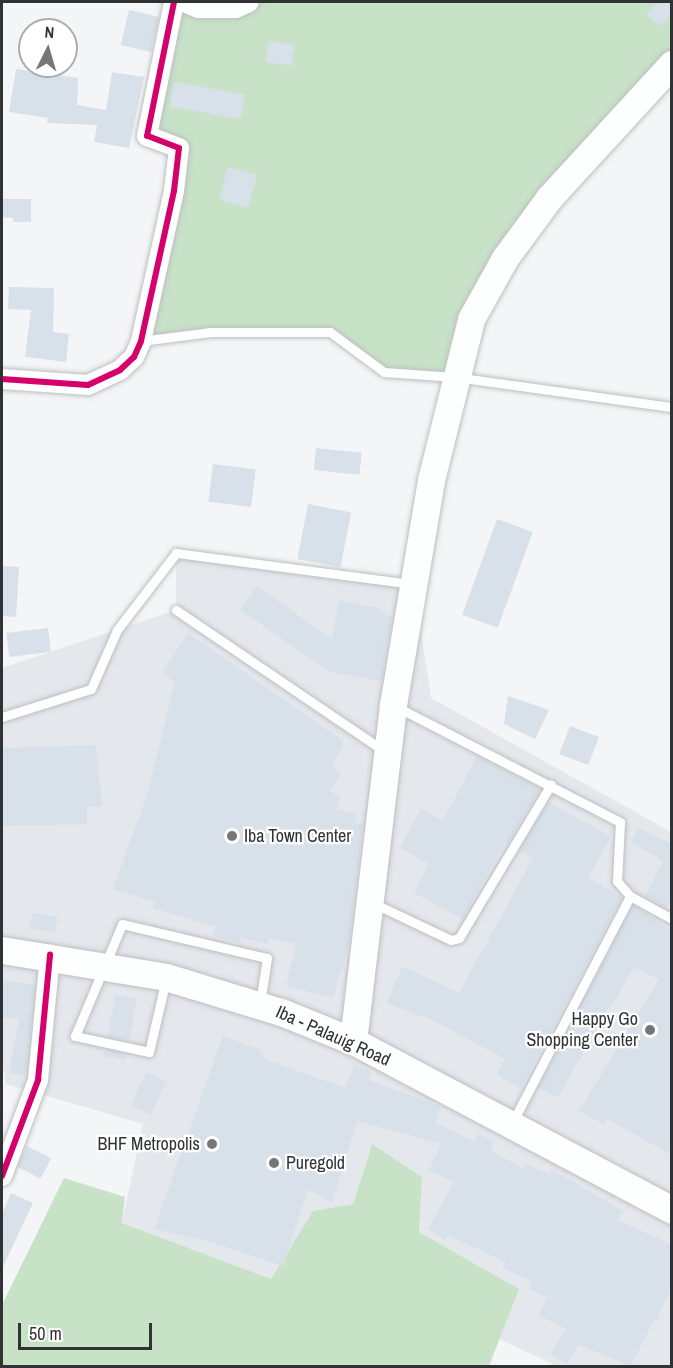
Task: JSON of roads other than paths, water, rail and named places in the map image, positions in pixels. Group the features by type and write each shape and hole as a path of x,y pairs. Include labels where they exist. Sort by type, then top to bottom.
{"main road":[{"path":"353,1041 393,705 431,480 471,319 505,258 549,198 672,64"},
{"name":"Iba - Palauig Road","path":"2,950 50,955 166,977 260,1004 353,1041 509,1128 672,1210"}],"street":[{"path":"2,380 88,385 120,370 134,357 141,341 174,191 179,148 147,136 174,2"},
{"path":"184,2 198,8 236,8 249,2"},
{"path":"2,1176 38,1080 50,955"}],"lane":[{"path":"141,341 210,332 330,332 384,372 455,377 672,407"},
{"path":"2,717 91,689 117,630 176,553 414,584"},
{"path":"176,610 387,753"},
{"path":"393,705 551,784 620,822 617,881 630,896 672,919"},
{"path":"371,902 451,940 459,938 551,784"},
{"path":"509,1128 630,896"},
{"path":"166,977 149,1052 75,1036 122,924 267,958 260,1004"}],"place":[{"name":"Iba Town Center","path":"232,836"},
{"name":"Happy Go Shopping Center","path":"650,1030"},
{"name":"BHF Metropolis","path":"212,1144"},
{"name":"Puregold","path":"274,1163"}]}
